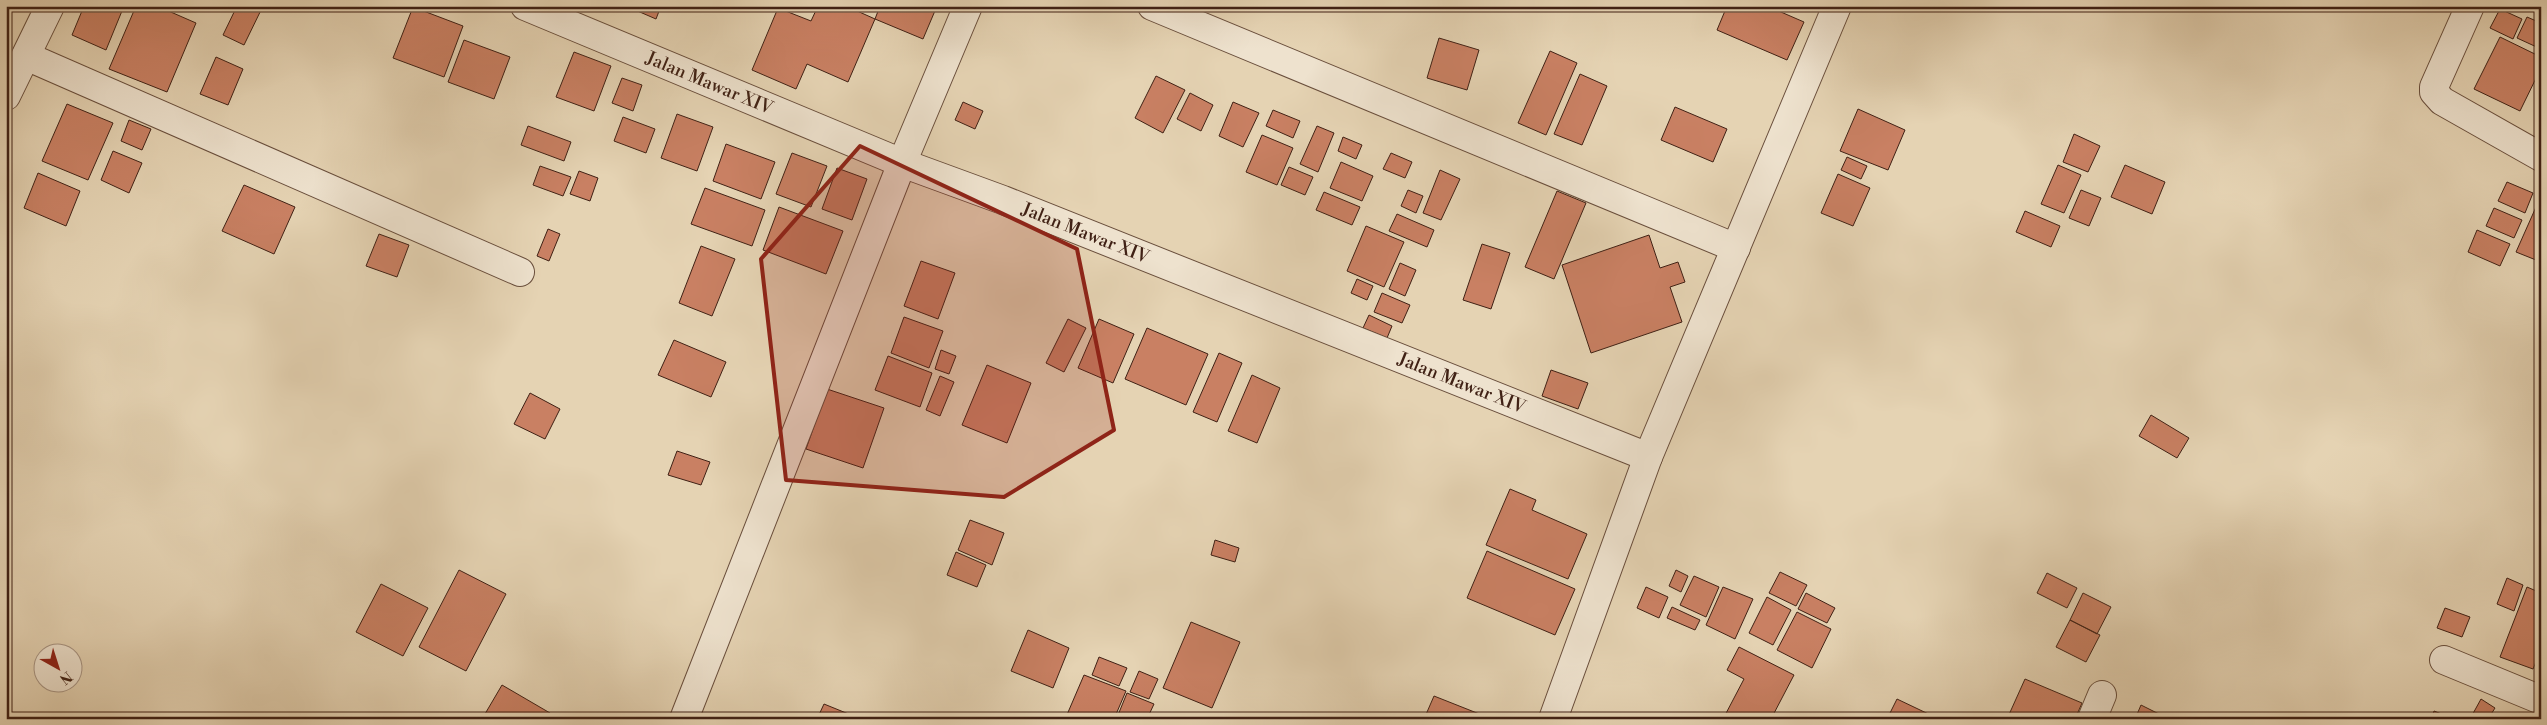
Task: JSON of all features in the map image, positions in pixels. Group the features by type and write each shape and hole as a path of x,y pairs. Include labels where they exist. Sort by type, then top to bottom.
{"street":[{"path":"6,96 50,6"},
{"name":"Jalan Mawar XIV","path":"525,6 902,162 1648,457"},
{"path":"684,719 902,162 968,6"},
{"path":"1152,6 1736,248"},
{"path":"1554,719 1648,457 1837,6"},
{"path":"2470,6 2434,87 2434,92 2442,102 2541,157"},
{"path":"26,56 520,272"},
{"path":"2444,660 2541,700"}],"highlighted area":[{"path":"860,146 1077,249 1114,430 1004,497 786,480 761,259"}],"building":[{"path":"84,6 124,6 106,50 72,35"},
{"path":"136,6 157,6 196,23 167,92 109,69"},
{"path":"237,6 263,6 244,45 223,35"},
{"path":"626,6 661,6 656,19"},
{"path":"818,6 846,6 875,19 848,82 807,64 796,89 752,70 778,8 811,21"},
{"path":"880,6 937,6 923,39 875,19"},
{"path":"1727,6 1767,6 1804,22 1787,60 1717,30"},
{"path":"413,7 463,26 444,77 393,58"},
{"path":"2500,9 2522,19 2513,39 2490,28"},
{"path":"2527,17 2541,23 2541,49 2517,38"},
{"path":"2500,37 2541,57 2541,68 2520,111 2474,89"},
{"path":"1439,38 1479,50 1467,90 1427,78"},
{"path":"464,40 510,57 494,99 448,82"},
{"path":"1550,51 1577,63 1546,135 1518,123"},
{"path":"574,52 611,66 594,111 556,97"},
{"path":"216,57 243,69 228,105 200,94"},
{"path":"1580,74 1607,86 1582,145 1554,134"},
{"path":"1156,76 1185,90 1163,133 1135,118"},
{"path":"622,78 642,85 633,111 612,103"},
{"path":"1190,93 1213,105 1201,131 1177,119"},
{"path":"963,102 983,111 975,129 955,120"},
{"path":"1233,102 1259,113 1243,147 1219,136"},
{"path":"67,104 113,123 88,180 42,161"},
{"path":"1675,107 1727,129 1713,162 1661,140"},
{"path":"1858,109 1905,130 1888,170 1840,151"},
{"path":"1273,110 1300,121 1293,138 1266,126"},
{"path":"677,114 713,127 697,171 661,158"},
{"path":"623,117 655,129 646,153 614,141"},
{"path":"129,120 151,129 142,150 121,141"},
{"path":"528,126 571,142 564,161 521,145"},
{"path":"1317,126 1334,133 1318,172 1300,164"},
{"path":"2074,134 2100,146 2088,172 2063,162"},
{"path":"1262,135 1293,148 1277,185 1246,172"},
{"path":"1343,137 1362,145 1356,159 1338,151"},
{"path":"726,144 775,162 761,199 713,181"},
{"path":"113,151 142,163 129,193 101,180"},
{"path":"792,153 827,166 811,207 776,194"},
{"path":"1391,153 1412,162 1405,178 1383,169"},
{"path":"1847,157 1867,166 1861,179 1841,170"},
{"path":"1341,162 1373,176 1362,201 1330,188"},
{"path":"2058,165 2081,175 2064,213 2041,204"},
{"path":"2125,165 2165,182 2152,214 2111,197"},
{"path":"540,166 571,177 563,196 533,185"},
{"path":"1289,167 1313,177 1305,195 1281,185"},
{"path":"837,168 867,179 852,220 822,209"},
{"path":"1440,170 1460,179 1441,220 1423,213"},
{"path":"579,171 598,178 590,201 570,194"},
{"path":"38,173 80,191 66,226 24,208"},
{"path":"1838,174 1870,188 1853,226 1821,213"},
{"path":"2507,182 2533,193 2525,213 2498,201"},
{"path":"244,185 295,207 274,254 222,231"},
{"path":"705,188 765,210 752,246 691,224"},
{"path":"1408,190 1423,196 1416,213 1401,206"},
{"path":"2081,190 2101,198 2089,226 2069,218"},
{"path":"1557,191 1586,203 1554,279 1525,267"},
{"path":"1324,192 1360,207 1352,225 1316,210"},
{"path":"779,207 843,231 826,274 763,250"},
{"path":"2536,207 2541,209 2541,262 2516,252"},
{"path":"2494,208 2522,220 2514,238 2486,226"},
{"path":"2025,211 2060,226 2051,247 2016,232"},
{"path":"1397,214 1434,230 1427,247 1389,231"},
{"path":"1366,226 1404,242 1384,287 1347,271"},
{"path":"548,229 560,234 549,261 537,256"},
{"path":"2477,230 2510,244 2500,266 2468,252"},
{"path":"379,234 409,245 397,277 366,266"},
{"path":"1649,235 1660,268 1678,262 1685,282 1670,287 1682,322 1591,353 1562,265"},
{"path":"1482,244 1510,253 1491,309 1463,300"},
{"path":"701,246 735,259 712,316 679,303"},
{"path":"921,261 955,273 938,319 904,306"},
{"path":"1400,263 1416,270 1405,296 1389,289"},
{"path":"1357,279 1373,286 1367,300 1351,293"},
{"path":"1382,293 1410,305 1402,323 1374,312"},
{"path":"1369,315 1392,326 1387,338 1363,328"},
{"path":"904,317 943,331 929,368 891,353"},
{"path":"1068,319 1086,328 1064,372 1046,363"},
{"path":"1099,319 1134,334 1113,383 1078,368"},
{"path":"1147,328 1208,354 1186,405 1125,379"},
{"path":"674,340 726,362 711,397 658,375"},
{"path":"941,350 956,356 949,374 935,369"},
{"path":"1219,353 1242,363 1217,422 1193,412"},
{"path":"888,356 932,373 920,407 875,390"},
{"path":"987,365 1031,383 1007,443 962,425"},
{"path":"1551,370 1588,383 1578,409 1542,396"},
{"path":"1252,375 1280,388 1257,443 1228,431"},
{"path":"940,376 954,382 940,416 926,410"},
{"path":"827,389 884,408 863,468 806,449"},
{"path":"530,393 560,409 545,439 514,424"},
{"path":"2151,415 2189,438 2177,458 2139,436"},
{"path":"677,451 710,462 701,485 668,475"},
{"path":"1510,489 1536,500 1532,510 1587,534 1568,579 1486,545"},
{"path":"970,520 1004,533 992,565 958,550"},
{"path":"1215,540 1239,548 1235,562 1211,555"},
{"path":"1487,551 1575,589 1555,635 1467,598"},
{"path":"956,552 986,565 977,587 947,575"},
{"path":"459,570 506,594 466,671 419,647"},
{"path":"1676,570 1688,576 1681,592 1669,586"},
{"path":"1780,572 1807,585 1796,606 1769,593"},
{"path":"2047,573 2077,588 2067,608 2037,593"},
{"path":"1694,576 1719,587 1706,617 1680,605"},
{"path":"2507,578 2523,585 2514,611 2497,604"},
{"path":"381,584 428,608 403,656 356,632"},
{"path":"1646,587 1668,597 1659,618 1637,608"},
{"path":"1723,587 1753,599 1735,639 1706,625"},
{"path":"2527,587 2541,593 2541,650 2533,669 2500,657"},
{"path":"1806,593 1835,608 1827,623 1798,609"},
{"path":"2083,593 2111,607 2097,634 2070,620"},
{"path":"1767,597 1791,610 1773,645 1749,633"},
{"path":"1672,607 1700,620 1695,630 1667,618"},
{"path":"2445,608 2470,617 2462,637 2437,628"},
{"path":"1797,612 1831,629 1812,668 1777,650"},
{"path":"2070,620 2100,635 2086,662 2056,647"},
{"path":"1191,622 1240,642 1212,708 1163,688"},
{"path":"1028,630 1069,648 1053,688 1011,671"},
{"path":"1739,647 1794,675 1771,719 1723,719 1744,679 1727,670"},
{"path":"1099,657 1127,668 1119,686 1092,675"},
{"path":"1139,671 1158,679 1149,699 1130,692"},
{"path":"1084,675 1126,691 1114,719 1071,719 1066,717"},
{"path":"2025,679 2082,703 2075,719 2007,719"},
{"path":"502,685 550,713 546,719 482,719"},
{"path":"1127,693 1154,704 1147,719 1125,719 1118,715"},
{"path":"1434,696 1487,717 1486,719 1424,719"},
{"path":"1897,699 1939,719 1887,719"},
{"path":"2481,699 2495,708 2488,719 2470,719"},
{"path":"824,704 856,717 856,719 817,719"},
{"path":"2141,705 2169,719 2135,719"},
{"path":"2434,711 2454,719 2431,719"}]}
